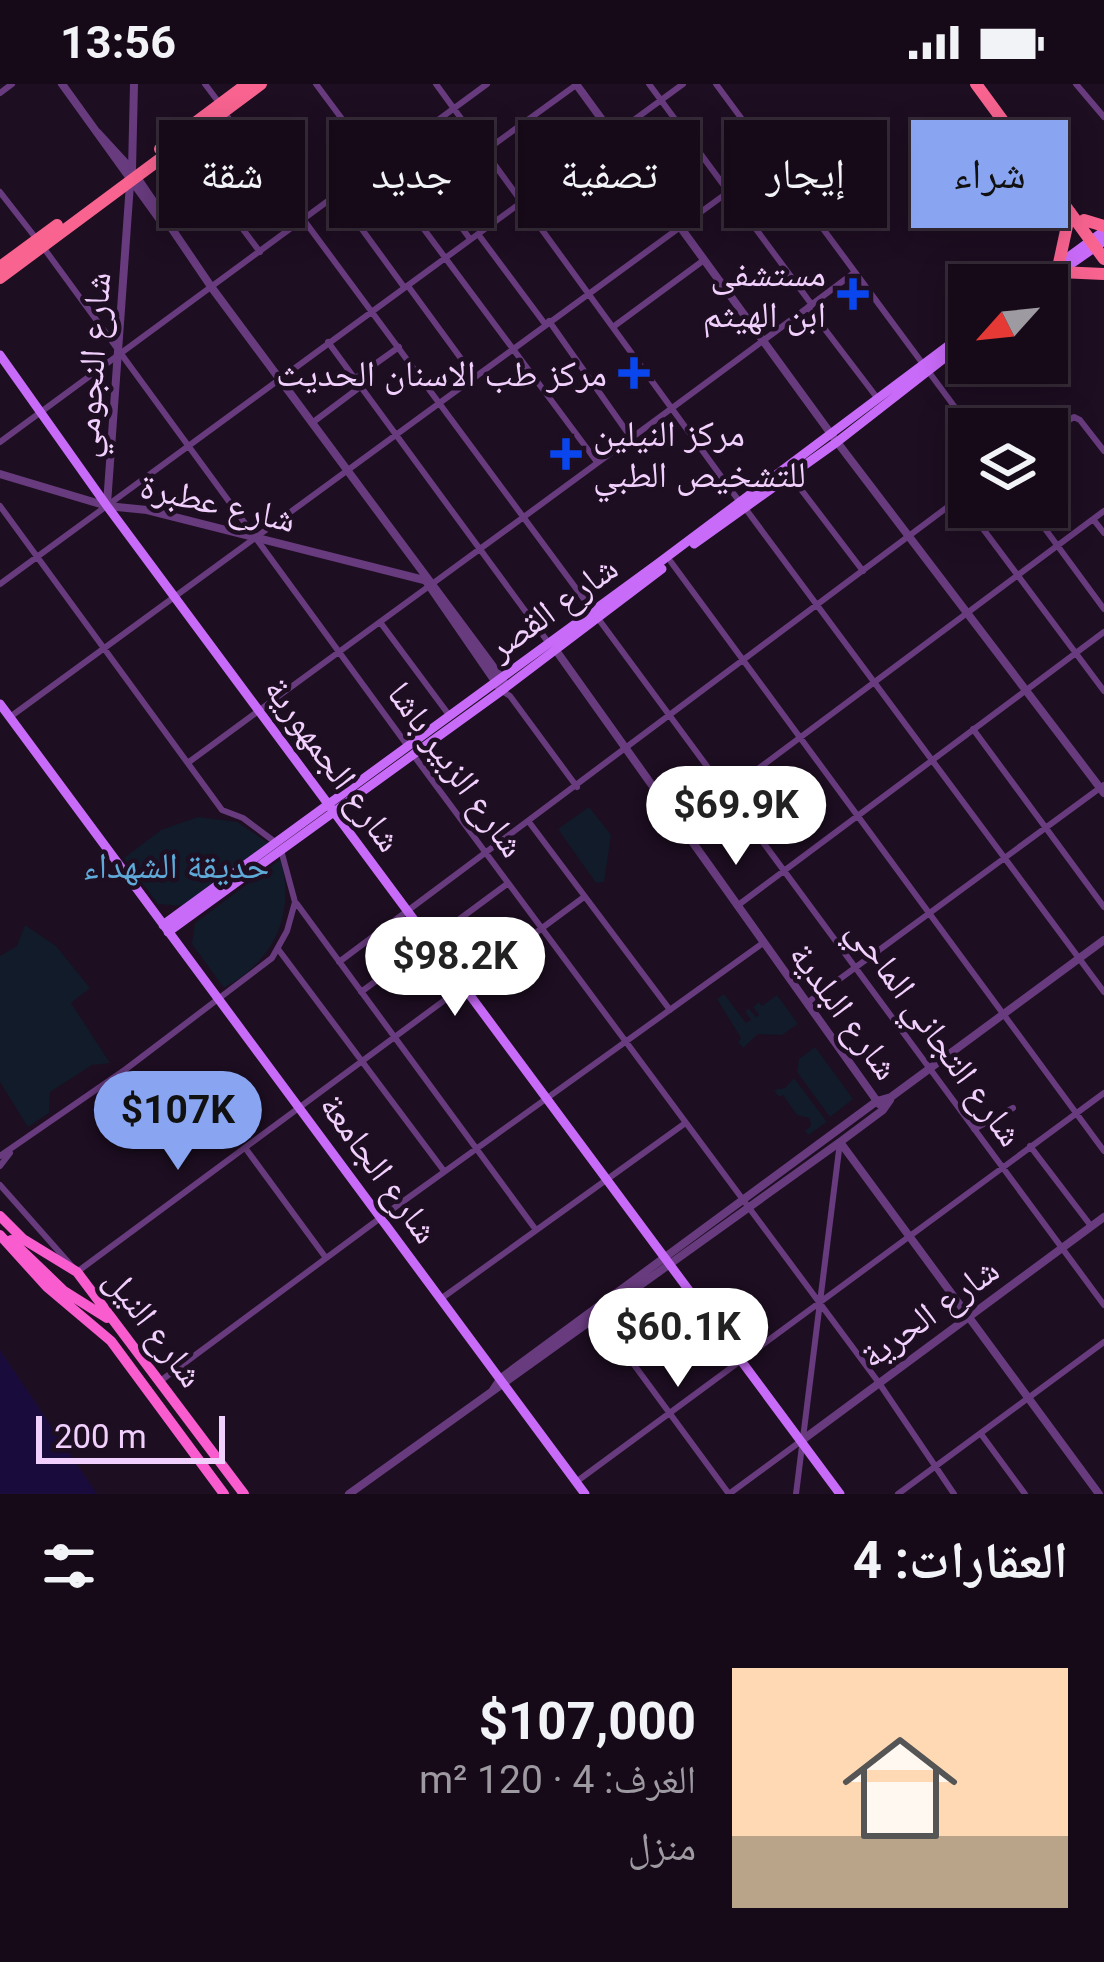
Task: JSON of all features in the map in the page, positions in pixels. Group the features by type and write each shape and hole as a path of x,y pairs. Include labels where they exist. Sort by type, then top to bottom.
{"highway":[{"path":"208,120 247,84"},
{"path":"0,278 40,243 261,84"},
{"path":"980,84 1071,211 1100,241"},
{"path":"998,109 1100,241"},
{"path":"131,176 159,158"},
{"path":"1060,264 1071,211"},
{"path":"0,267 40,243"},
{"path":"1068,268 1104,274"}],"main road":[{"path":"1064,264 1100,241"},
{"name":"شارع القصر","path":"594,614 671,562 742,504 790,475 948,350"},
{"name":"شارع الجمهورية","path":"0,355 840,1494"},
{"name":"شارع القصر","path":"166,928 503,687 594,614 834,438 878,398 925,367"},
{"name":"شارع القصر","path":"410,750 448,715 503,687"},
{"name":"شارع الجامعة","path":"0,704 585,1494"},
{"name":"شارع النيل","path":"0,1216 23,1239 77,1272 244,1494"},
{"path":"3,1239 15,1241 64,1291 115,1323"},
{"name":"شارع النيل","path":"3,1239 47,1287 111,1341 224,1494"},
{"path":"213,1480 218,1471 228,1474"}],"street":[{"path":"0,93 12,84"},
{"path":"62,84 577,787"},
{"name":"شارع النجومي","path":"107,506 134,84"},
{"name":"شارع التجاني الماحي","path":"205,84 231,120"},
{"path":"316,84 344,120"},
{"path":"436,84 462,120"},
{"path":"494,145 576,84 602,120"},
{"path":"649,84 724,187"},
{"path":"631,120 683,84"},
{"path":"716,84 743,120"},
{"path":"1076,84 1104,117"},
{"path":"438,120 485,85"},
{"path":"494,165 518,200"},
{"name":"شارع الزبير باشا","path":"0,192 539,928 879,1382 954,1494"},
{"path":"0,584 518,204"},
{"name":"شارع التجاني الماحي","path":"305,220 1104,1305"},
{"path":"242,228 260,252"},
{"path":"0,442 292,228"},
{"path":"362,228 473,375"},
{"path":"425,228 597,462"},
{"path":"467,228 547,322 632,439"},
{"path":"539,228 1104,992"},
{"path":"10,717 676,228"},
{"path":"680,228 834,438 1103,789 1004,856 807,1003"},
{"path":"754,228 878,398"},
{"path":"822,228 955,408"},
{"path":"613,327 704,260"},
{"path":"189,762 428,583 675,409 855,272"},
{"path":"328,342 552,646"},
{"path":"354,379 399,347"},
{"path":"312,423 360,387"},
{"path":"1068,422 1080,419 1104,451"},
{"name":"شارع عطبرة","path":"0,474 107,506 147,510 428,583"},
{"path":"790,475 863,571"},
{"path":"0,506 222,810 244,818 278,846 295,902 536,1230"},
{"path":"339,962 948,506"},
{"path":"680,827 1104,512"},
{"path":"1093,519 1104,533"},
{"path":"983,528 1104,691"},
{"path":"1045,528 1104,609"},
{"path":"671,562 1104,1151"},
{"path":"380,622 448,715"},
{"path":"736,906 1104,632"},
{"name":"شارع البلدية","path":"552,646 880,1106"},
{"path":"973,729 1104,907"},
{"path":"529,822 670,1010"},
{"path":"361,992 507,884"},
{"path":"0,1185 77,1272 584,897"},
{"path":"0,1166 10,1153 262,968 278,949 295,902"},
{"path":"349,1494 1104,940"},
{"path":"159,1382 763,943"},
{"path":"278,949 444,1172"},
{"path":"576,1482 1104,1093"},
{"path":"974,1129 1013,1108"},
{"path":"442,1298 684,1124"},
{"path":"837,1138 1099,1494"},
{"path":"796,1494 837,1138"},
{"path":"1030,1147 1091,1226"},
{"path":"246,1149 326,1258"},
{"path":"0,1156 10,1153"},
{"name":"شارع الحرية","path":"729,1494 1104,1217"},
{"path":"597,1313 729,1494"},
{"path":"898,1494 1104,1342"},
{"path":"980,1433 1025,1494"}],"green space":[{"path":"589,807 611,835 604,882 596,883 558,829"},
{"name":"حديقة الشهداء","path":"198,817 237,822 270,844 183,906 158,904 124,858 161,830"},
{"name":"حديقة الشهداء","path":"281,859 285,899 277,934 256,964 224,988 192,944 195,923"},
{"path":"25,925 56,946 90,988 71,1003 110,1063 92,1065 50,1092 49,1113 28,1127 0,1082 0,956 17,946"},
{"path":"724,994 746,1023 751,1020 745,1011 749,1009 756,1017 753,1007 777,995 798,1024 782,1035 758,1034 743,1048 717,999"},
{"path":"815,1047 853,1099 830,1117 797,1072 799,1059"},
{"path":"794,1078 827,1122 808,1135 810,1118 797,1115 774,1090 785,1088"}],"shaded area":[{"path":"0,1350 97,1494 0,1494"}],"place":[{"name":"مستشفى ابن الهيثم","path":"853,294"},
{"name":"مركز طب الاسنان الحديث","path":"634,373"},
{"name":"مركز النيلين للتشخيص الطبي","path":"566,454"}]}
